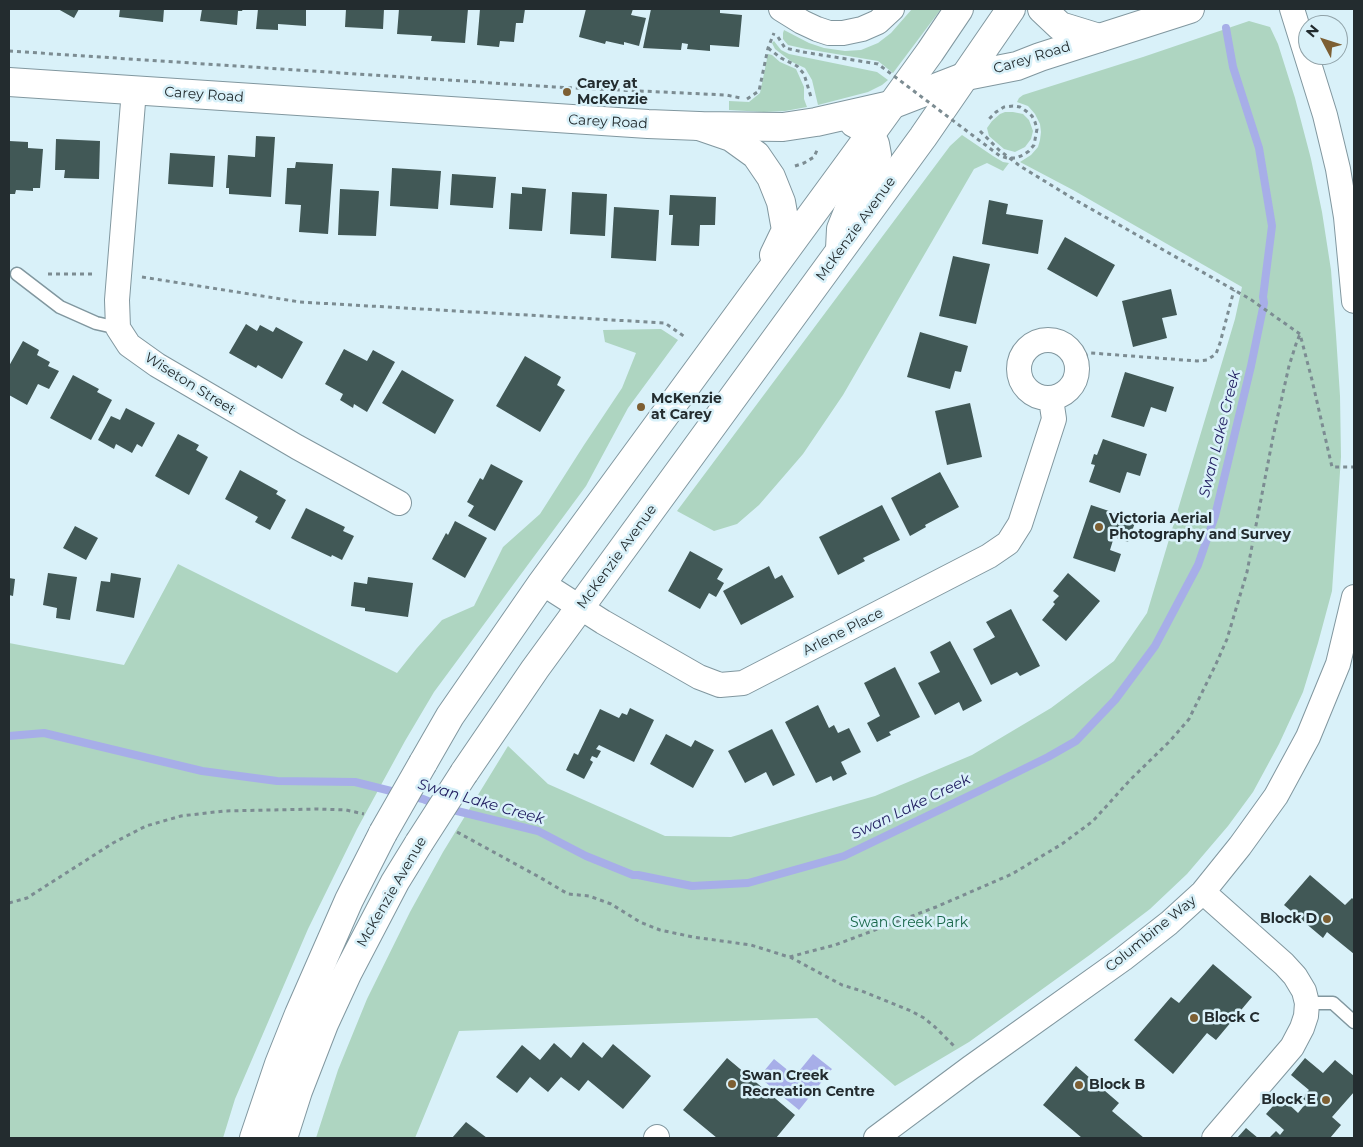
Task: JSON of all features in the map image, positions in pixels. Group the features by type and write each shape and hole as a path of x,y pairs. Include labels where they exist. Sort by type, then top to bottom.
{"main road":[{"path":"254,1138 279,1064 349,900 377,824 423,763 450,716 542,584 870,135 959,9"},
{"name":"McKenzie Avenue","path":"283,1138 298,1091 324,1024 348,972 391,889 464,773 535,669 917,145 1011,9"},
{"path":"1042,9 1060,26 1100,38"},
{"name":"Carey Road","path":"9,82 562,119 700,126 783,127 836,118 891,105 966,76 1017,66 1190,9"},
{"path":"836,118 852,121 865,129 870,135 878,155 876,168 849,209 841,229 840,249"},
{"path":"700,126 731,137 756,155 771,177 781,202 786,230 762,282"}],"street":[{"path":"778,20 806,15 829,33 843,34 878,22 892,9"},
{"path":"1292,9 1325,115 1338,169 1346,217 1354,301"},
{"path":"118,328 117,300 134,90"},
{"name":"Wiseton Street","path":"118,328 129,345 157,365 204,394 399,502"},
{"path":"1044,340 1056,341 1068,347 1076,358 1078,372 1073,384 1064,394 1051,399 1038,398 1027,391 1020,380 1018,367 1022,354 1032,345 1044,340"},
{"name":"Arlene Place","path":"542,584 603,622 699,677 720,685 743,683 989,556 1008,543 1020,524 1054,419 1051,399"},
{"name":"Columbine Way","path":"876,1138 970,1068 1123,959 1169,923 1203,892 1240,846 1276,796 1308,737 1338,664 1354,597"},
{"path":"1203,892 1284,964 1295,976 1304,991 1307,1003 1306,1016 1302,1028 1292,1047 1214,1138"}],"lane":[{"path":"17,274 60,307 96,323 118,328"},
{"path":"1307,1003 1333,1003 1354,1022"}],"path":[{"path":"9,51 554,87 726,95 747,99 759,91 768,48 778,20"},
{"path":"768,48 780,58 797,66 804,74 807,85"},
{"path":"803,52 878,64 1000,156 1016,158 1029,151 1034,145 1035,122 1026,111 1013,106 1004,108 987,120"},
{"path":"980,130 999,150 1020,166 1077,201 1250,299 1300,334 1332,467 1354,467"},
{"path":"791,167 804,163 814,157 819,148"},
{"path":"17,274 120,274 300,302 665,323 685,337"},
{"path":"1076,358 1091,353 1198,361 1207,360 1216,354 1220,344 1234,290"},
{"path":"789,957 835,945 936,907 1012,874 1062,844 1093,820 1189,719 1227,639 1247,572 1289,366 1300,334"},
{"path":"9,903 27,898 121,839 146,826 181,816 224,811 318,808 346,810 377,824"},
{"path":"456,832 568,894 588,896 611,904 640,922 660,930 693,937 752,945 789,957 842,985 911,1011 935,1027 957,1049 970,1068"}],"green space":[{"path":"912,9 941,9 893,73 878,61 788,45 783,39 784,30 809,43 824,48 845,51 861,50 878,43 891,33"},
{"name":"Swan Creek Park","path":"1249,21 1270,27 1278,44 1311,159 1331,270 1340,396 1341,457 1332,591 1303,692 1279,744 1253,792 1228,826 1187,874 1150,909 969,1042 895,1086 817,1018 459,1031 415,1138 316,1138 338,1070 367,999 410,912 443,852 508,746 548,784 665,836 731,837 875,796 972,755 1051,708 1114,661 1147,613 1235,319 1242,287 1073,190 1020,162 1031,155 1038,147 1041,132 1040,124 1035,114 1028,106 1017,102 1023,95"},
{"path":"774,41 781,50 789,54 877,72 888,80 868,92 818,105 812,80 805,68 792,62 775,49 772,43"},
{"path":"768,54 796,69 804,87 804,99 807,107 764,112 729,110 729,101 749,102 760,93"},
{"path":"1005,112 1023,114 1029,120 1033,131 1031,139 1025,147 1015,152 1004,149 989,136 987,128 992,121"},
{"path":"962,135 1003,162 1009,163 1003,171 987,163 974,169 843,395 803,454 759,505 737,524 714,531 677,511 950,146"},
{"path":"661,329 678,340 628,408 586,486 434,692 357,829 308,929 235,1099 223,1138 9,1138 9,643 124,665 178,564 397,673 442,620 474,606 503,547 540,514 622,388 636,353 605,342 603,330"}],"water":[{"path":"813,1054 832,1069 799,1110 759,1077 774,1059 795,1076"}],"building":[{"path":"58,9 79,9 74,18"},
{"path":"120,9 164,9 163,22 119,17"},
{"path":"202,9 243,9 238,11 237,25 200,21"},
{"path":"258,9 306,9 306,26 278,24 278,30 256,29"},
{"path":"346,9 384,9 383,29 345,27"},
{"path":"399,9 468,9 465,43 431,41 432,36 397,34"},
{"path":"480,9 525,9 523,23 516,23 514,42 500,41 499,47 477,45"},
{"path":"586,9 633,9 631,15 646,18 639,46 624,42 624,45 606,41 605,44 579,37"},
{"path":"651,9 720,9 720,13 742,15 739,47 710,45 710,51 687,49 688,44 682,43 681,50 643,48"},
{"path":"256,136 275,137 271,197 229,194 229,188 226,188 228,155 255,157"},
{"path":"56,139 100,141 99,179 64,178 65,170 55,170"},
{"path":"9,141 28,142 28,148 43,149 40,188 33,188 33,191 16,190 15,194 9,194"},
{"path":"170,153 215,156 213,187 168,184"},
{"path":"296,162 333,164 328,234 299,232 301,205 285,204 287,168 295,168"},
{"path":"392,168 441,171 438,209 390,206"},
{"path":"452,174 496,177 493,208 450,205"},
{"path":"522,187 546,189 542,231 509,229 511,193 522,194"},
{"path":"340,189 379,191 376,236 338,235"},
{"path":"572,192 607,194 605,236 570,234"},
{"path":"670,195 716,197 715,225 700,225 699,246 671,245 673,215 669,215"},
{"path":"989,200 1008,204 1006,214 1043,220 1038,254 982,244"},
{"path":"614,207 659,210 656,261 611,258"},
{"path":"1065,237 1115,265 1097,297 1047,269"},
{"path":"953,256 990,264 976,324 939,316"},
{"path":"1171,289 1177,315 1162,318 1167,338 1133,347 1122,301"},
{"path":"246,324 257,331 260,325 273,332 276,327 303,342 282,379 258,365 256,368 229,353"},
{"path":"920,332 968,346 961,372 955,371 950,389 907,377"},
{"path":"23,341 39,350 37,355 50,362 48,366 59,371 49,389 38,384 27,405 9,395 9,366"},
{"path":"344,349 367,361 373,350 395,362 367,412 354,404 353,408 340,400 343,394 325,384"},
{"path":"525,356 561,377 557,385 565,390 540,432 496,406"},
{"path":"402,370 454,400 435,434 382,403"},
{"path":"1125,372 1174,387 1166,412 1151,407 1144,427 1111,417"},
{"path":"73,375 99,389 97,392 112,400 91,440 50,418"},
{"path":"970,403 982,457 947,465 935,411"},
{"path":"126,408 155,423 142,447 137,444 132,453 116,444 114,449 98,440 111,416 120,420"},
{"path":"178,434 199,445 196,450 208,457 189,495 155,476"},
{"path":"1103,439 1147,454 1140,476 1127,472 1120,493 1089,482 1095,465 1091,464 1094,454 1097,455"},
{"path":"491,464 523,481 495,531 468,516 474,506 467,502 480,478 483,480"},
{"path":"240,470 278,491 276,494 286,500 270,530 255,522 258,517 225,499"},
{"path":"940,472 959,507 925,525 926,527 910,536 891,498"},
{"path":"882,505 900,540 863,558 865,561 838,575 819,537"},
{"path":"1091,505 1136,520 1128,542 1114,537 1110,550 1121,554 1115,572 1073,558"},
{"path":"306,508 345,527 343,531 354,536 342,560 332,555 331,557 291,538"},
{"path":"455,521 487,538 465,578 432,559"},
{"path":"75,526 98,538 86,560 63,548"},
{"path":"690,551 723,569 717,579 724,583 716,597 709,593 700,609 668,591"},
{"path":"769,566 775,579 782,575 794,597 741,625 723,591"},
{"path":"48,573 77,577 70,620 56,618 57,608 43,605"},
{"path":"111,573 141,578 134,618 96,611 101,581 110,582"},
{"path":"1068,573 1100,601 1066,641 1042,620 1059,596 1053,591"},
{"path":"368,577 413,583 408,617 365,611 365,608 351,606 354,582 367,584"},
{"path":"9,578 15,579 13,596 9,595"},
{"path":"1011,609 1040,666 1020,676 1017,672 991,685 973,649 995,637 986,622"},
{"path":"950,641 982,701 963,711 959,702 935,715 918,683 940,672 930,652"},
{"path":"895,667 920,717 889,732 891,735 877,742 867,723 880,716 864,683"},
{"path":"818,705 829,728 834,725 838,733 849,728 861,752 841,762 847,774 833,781 831,776 816,783 785,722"},
{"path":"630,708 654,720 634,762 599,745 596,749 601,751 597,758 592,756 590,760 593,762 584,779 566,770 574,753 578,755 600,709 619,718 622,713 627,715"},
{"path":"772,729 795,775 773,786 766,772 745,783 728,751"},
{"path":"666,734 691,747 695,740 714,750 693,788 650,764"},
{"name":"Block D","path":"1310,875 1345,905 1352,898 1354,900 1354,954 1327,932 1323,938 1284,905"},
{"name":"Block C","path":"1213,964 1252,997 1216,1040 1207,1033 1173,1074 1134,1040 1171,997 1179,1003"},
{"path":"583,1042 602,1058 613,1044 651,1076 623,1109 588,1080 579,1091 561,1077 548,1092 530,1077 517,1093 496,1077 522,1045 540,1060 554,1043 571,1058"},
{"name":"Swan Creek Recreation Centre","path":"727,1058 795,1115 776,1138 717,1138 683,1110"},
{"name":"Block E","path":"1305,1058 1323,1073 1335,1060 1354,1076 1354,1092 1332,1117 1341,1125 1330,1138 1269,1138 1276,1131 1280,1135 1284,1130 1266,1114 1281,1097 1298,1113 1307,1102 1302,1098 1309,1090 1291,1075"},
{"name":"Block B","path":"1076,1066 1119,1103 1112,1111 1144,1138 1082,1138 1043,1105"},
{"path":"466,1122 487,1138 452,1138"},
{"name":"Block E","path":"1246,1128 1258,1138 1237,1138"}],"waterway":[{"name":"Swan Lake Creek","path":"9,736 44,733 202,771 277,781 355,782 423,799 445,808 538,831 586,856 633,875 692,886 748,883 844,856 1048,757 1076,741 1115,700 1155,646 1198,565 1215,516 1251,366 1264,303 1263,297 1272,226 1259,148 1233,67 1226,28"}],"place":[{"name":"Carey at McKenzie","path":"567,92"},
{"name":"McKenzie at Carey","path":"641,407"},
{"name":"Victoria Aerial Photography and Survey","path":"1099,527"},
{"name":"Block D","path":"1327,919"},
{"name":"Block C","path":"1194,1018"},
{"name":"Swan Creek Recreation Centre","path":"732,1084"},
{"name":"Block B","path":"1079,1085"},
{"name":"Block E","path":"1326,1100"}]}
